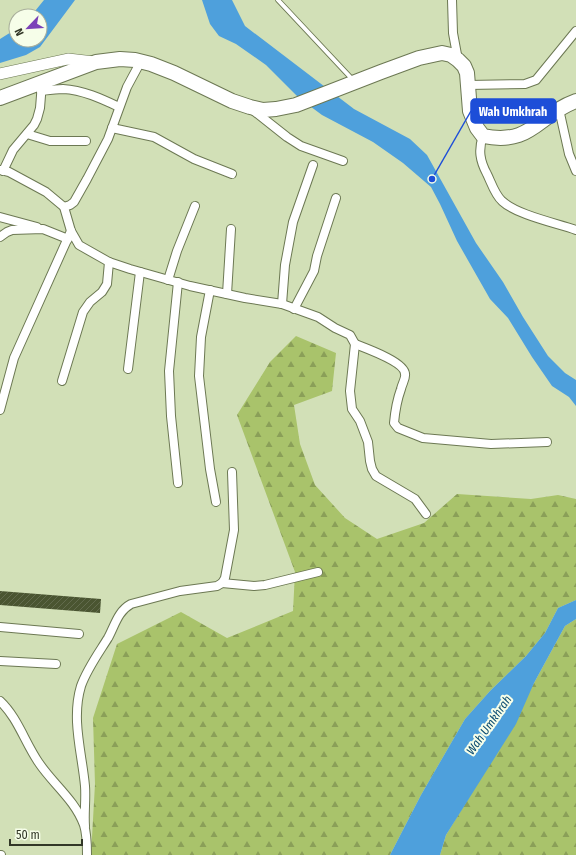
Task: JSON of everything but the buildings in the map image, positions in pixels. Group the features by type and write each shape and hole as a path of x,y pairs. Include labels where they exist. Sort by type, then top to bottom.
{"highway":[{"path":"0,98 42,87 96,62 120,59 141,61 174,73 232,101 263,110 296,105 349,84 434,54 442,53 451,55 464,66 468,85 470,111 477,128 483,136 503,139 516,137 528,132 559,109 576,100"}],"street":[{"path":"452,0 453,33 458,60"},
{"path":"468,85 525,84 536,80 576,31"},
{"path":"0,74 68,59 96,62"},
{"path":"64,207 74,202 105,145 127,87 141,61"},
{"path":"0,410 14,358 69,235 64,207 46,192 9,172 2,171 13,150 34,125 37,119 40,108 42,87 69,90 95,96 119,107"},
{"path":"250,107 276,129 301,146 343,161"},
{"path":"559,109 569,154 576,171"},
{"path":"112,128 154,137 194,159 232,174"},
{"path":"26,134 50,140 86,141"},
{"path":"483,136 479,150 482,164 501,200 510,207 524,213 576,230"},
{"path":"282,304 285,264 293,222 313,165"},
{"path":"294,309 314,271 336,198"},
{"path":"168,280 177,250 195,206"},
{"path":"0,217 41,229 69,235 79,245 110,262 140,272 227,294 282,304 318,317 335,328 350,335 355,344 350,391 352,409 360,421 368,442 372,469 376,476 415,500 426,514"},
{"path":"0,238 12,230 41,229"},
{"path":"227,294 231,229"},
{"path":"62,382 83,312 90,302 102,292 107,284 110,262"},
{"path":"128,369 140,272"},
{"path":"178,282 169,371 171,416 178,483"},
{"path":"210,290 201,337 199,376 210,469 216,502"},
{"path":"355,344 390,359 402,366 405,376 400,390 394,423 398,428 423,438 491,444 547,442"},
{"path":"87,855 85,787 77,731 78,699 85,677 124,608 131,604 180,591 217,586 222,583 226,574 234,530 232,472"},
{"path":"222,583 247,586 265,585 318,572"},
{"path":"0,627 79,634"},
{"path":"0,661 56,664"},
{"path":"0,701 17,722 30,749 40,764 70,799 85,826"}],"lane":[{"path":"278,0 349,84"}],"green space":[{"path":"296,336 336,353 332,391 294,405 300,444 315,485 345,518 377,539 424,523 457,494 531,499 558,495 576,499 576,600 558,608 545,633 526,656 490,691 465,719 421,795 390,855 91,855 95,784 93,718 117,644 181,612 227,638 293,611 295,572 237,415 270,362"},
{"path":"576,619 576,855 440,855 446,835 471,794 565,626"}],"water":[{"path":"44,0 75,0 48,36 48,8 38,8"},
{"path":"202,0 232,0 245,26 354,109 410,139 427,155 476,243 503,282 548,356 565,373 576,380 576,406 569,397 552,386 508,318 490,299 457,241 431,187 403,163 373,142 322,115 299,98 266,65 236,44 219,36 210,24"},
{"path":"8,34 8,48 38,48 26,55 0,63 0,39"},
{"path":"576,600 576,619 565,626 534,683 516,724 446,835 440,855 390,855 421,795 465,719 490,691 526,656 545,633 558,608"}],"place":[{"name":"Wah Umkhrah","path":"432,179"}]}
